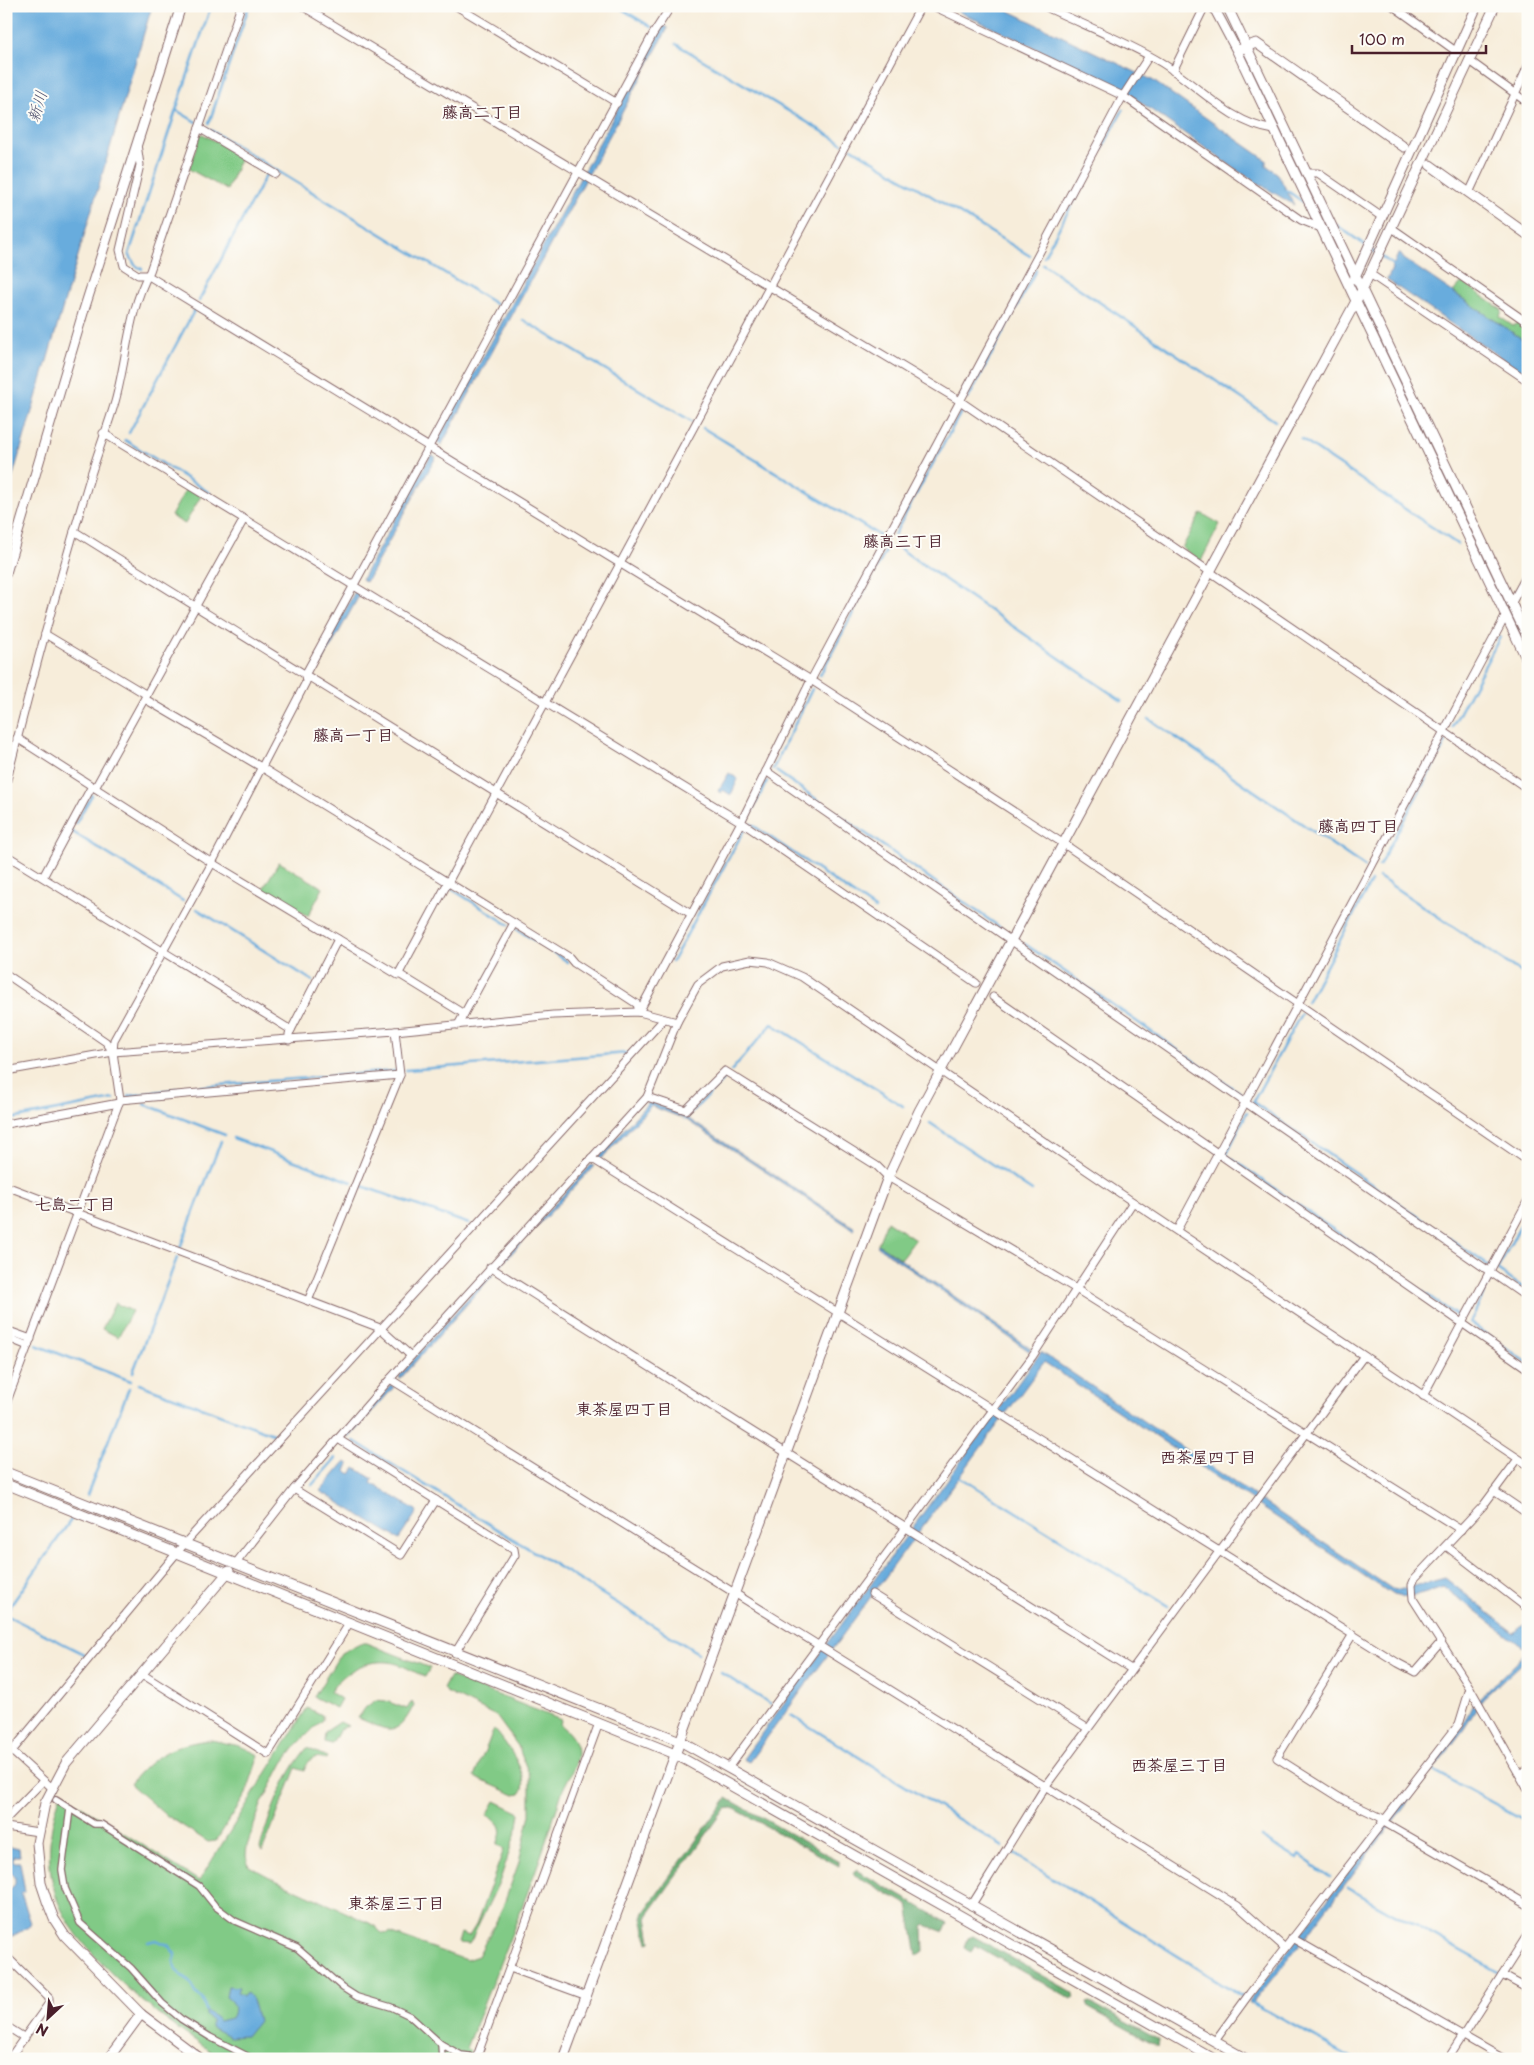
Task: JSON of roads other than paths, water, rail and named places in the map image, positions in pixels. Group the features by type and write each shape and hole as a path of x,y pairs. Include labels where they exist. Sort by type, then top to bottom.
{"street":[{"path":"6,573 83,313 181,6"},
{"path":"6,784 74,531 123,372 133,310 241,6"},
{"path":"302,6 960,401 1528,789"},
{"path":"456,6 616,103"},
{"path":"6,1404 120,1102 113,1052 114,1040 212,863 306,682 305,675 430,446 582,175 616,103 671,6"},
{"path":"399,974 921,6"},
{"path":"933,6 1124,94 1301,220 1321,228"},
{"path":"1044,6 1148,56 1173,71 1218,105 1261,128 1274,130"},
{"path":"1173,71 1205,6"},
{"path":"1213,6 1237,52 1528,662"},
{"path":"1227,6 1339,242 1357,272 1362,290 1528,638"},
{"path":"1392,6 1457,52"},
{"path":"1349,288 1477,6"},
{"path":"563,2059 888,1177 919,1111 1356,302 1495,6"},
{"path":"1237,52 1256,43 1404,147"},
{"path":"640,1012 741,822 812,680 960,401 1124,94 1148,56"},
{"path":"1470,61 1528,104"},
{"path":"1469,193 1528,66"},
{"path":"199,128 276,174"},
{"path":"137,142 140,165 120,250 124,266 138,275 147,275 812,680 1064,844 1528,1161"},
{"path":"1430,165 1528,235"},
{"path":"1306,173 1318,173 1382,217"},
{"path":"1392,228 1528,323"},
{"path":"1370,274 1528,381"},
{"path":"103,433 741,822 976,983"},
{"path":"43,877 146,697 244,519"},
{"path":"74,531 691,914"},
{"path":"1511,604 1528,573"},
{"path":"1177,1230 1505,617"},
{"path":"45,634 514,923 637,1004 640,1012"},
{"path":"17,738 212,863 464,1014"},
{"path":"766,771 1528,1298"},
{"path":"6,855 291,1030"},
{"path":"458,1025 514,923"},
{"path":"289,1040 291,1030 338,939"},
{"path":"199,2058 140,2014 96,1970 65,1936 54,1920 41,1883 37,1843 44,1803 51,1787 66,1763 227,1574 294,1489 490,1267 647,1097 677,1022 698,984 709,974 735,962 768,962 802,978 941,1070 1132,1202 1177,1230 1363,1357 1528,1465"},
{"path":"6,974 106,1042 113,1052"},
{"path":"993,997 1528,1369"},
{"path":"6,1070 113,1052 289,1040 553,1015 640,1012 677,1022"},
{"path":"51,1787 9,1748 185,1543 664,1019"},
{"path":"308,1301 400,1075 395,1031"},
{"path":"647,1097 686,1110 725,1071 877,1166 888,1177 1076,1289 1461,1530"},
{"path":"6,1124 120,1102 400,1075"},
{"path":"591,1158 838,1315 1398,1663 1415,1672 1441,1642"},
{"path":"6,1186 380,1328 411,1356"},
{"path":"1422,1396 1463,1324 1528,1200"},
{"path":"728,1768 821,1647 995,1411 1132,1202"},
{"path":"490,1267 1131,1669"},
{"path":"6,1330 30,1342"},
{"path":"6,1337 30,1342"},
{"path":"971,1906 1045,1787 1087,1728 1220,1552 1363,1357"},
{"path":"390,1379 1238,1906 1285,1948"},
{"path":"338,1439 514,1549 516,1555 455,1652"},
{"path":"1518,1459 1494,1491 1461,1530 1415,1578 1412,1585 1414,1599 1470,1688 1528,1790"},
{"path":"6,1472 680,1742 1246,2059"},
{"path":"6,1484 675,1754 1207,2057 1216,2041 1285,1948 1297,1941 1458,1724 1470,1688"},
{"path":"294,1489 401,1555 436,1500"},
{"path":"1494,1491 1528,1514"},
{"path":"1446,1546 1528,1609"},
{"path":"872,1594 1087,1728"},
{"path":"142,1674 268,1754 350,1622"},
{"path":"1353,1634 1277,1758 1342,1800 1386,1822 1528,1904"},
{"path":"56,1800 94,1824 101,1824 199,1886 215,1906 235,1921 297,1948 343,1988 357,1997 391,2007 410,2016 440,2044 461,2055 472,2057 510,1968 600,1723"},
{"path":"1520,1775 1528,1769"},
{"path":"6,1819 43,1781"},
{"path":"70,1809 62,1870 65,1888 80,1922 132,1968 162,2003 181,2019 210,2037 253,2059"},
{"path":"6,1827 38,1832"},
{"path":"1448,2059 1528,1934"},
{"path":"1297,1941 1504,2059"},
{"path":"6,1956 49,1998 49,2003 9,2059"},
{"path":"510,1968 587,1996"},
{"path":"1502,1974 1528,1989"},
{"path":"108,2059 140,2014"},
{"path":"6,2026 25,2038"},
{"path":"440,2044 442,2059"},
{"path":"455,2059 461,2055"}],"water":[{"name":"新川","path":"6,6 152,6 6,499"},
{"path":"947,6 999,6 1152,80 1266,160 1266,165 1278,174 1294,205 1238,171 1123,90"},
{"path":"663,25 668,28 441,446 437,442"},
{"path":"1399,252 1404,259 1528,343 1528,376 1387,280"},
{"path":"431,455 436,457 366,582 362,579"},
{"path":"355,591 360,594 317,672 314,670"},
{"path":"729,773 738,779 731,795 723,790 721,793 718,791"},
{"path":"652,1102 687,1118 855,1228 854,1230 685,1119 651,1106 600,1160 599,1157 647,1104"},
{"path":"591,1165 594,1166 498,1268 497,1265"},
{"path":"878,1244 1031,1349 1029,1351 877,1246"},
{"path":"490,1273 493,1275 400,1379 399,1376"},
{"path":"1041,1352 1395,1591 1445,1578 1514,1633 1528,1621 1528,1651 1444,1587 1412,1596 1393,1595 1044,1362 749,1762 743,1759"},
{"path":"391,1385 394,1387 349,1438 346,1436"},
{"path":"345,1462 349,1464 346,1471 351,1474 355,1468 373,1479 371,1483 416,1510 417,1512 399,1539 320,1491"},
{"path":"1528,1651 1528,1657 1483,1698 1464,1729 1308,1934 1252,2004 1248,2002 1462,1727 1473,1704"},
{"path":"6,1846 19,1849 20,1856 13,1856 13,1862 20,1862 25,1892 21,1893 31,1923 29,1927 7,1939 6,1894 15,1884 15,1877 6,1866"},
{"path":"228,1986 239,1987 237,1992 243,1996 246,1992 252,1999 258,2021 246,2036 230,2037 211,2027 211,2021 206,2015 206,2010 219,2021 231,2018 234,2009 231,2001 226,1997"}],"waterway":[{"path":"196,122 176,110 211,6"},
{"path":"209,123 249,6"},
{"path":"617,6 651,27"},
{"path":"676,44 842,143"},
{"path":"142,269 135,265 129,254 176,110"},
{"path":"1044,256 1123,110"},
{"path":"207,128 499,306"},
{"path":"852,148 1030,256"},
{"path":"199,301 267,173"},
{"path":"1286,190 1306,204"},
{"path":"1335,224 1396,267"},
{"path":"1043,264 1275,421"},
{"path":"968,399 1036,270"},
{"path":"129,433 195,309"},
{"path":"523,320 693,422"},
{"path":"894,535 962,410"},
{"path":"703,428 880,536"},
{"path":"1301,439 1457,544"},
{"path":"125,440 210,493"},
{"path":"896,546 1122,701"},
{"path":"820,675 888,547"},
{"path":"1452,727 1500,637"},
{"path":"773,769 812,689"},
{"path":"1149,719 1365,867"},
{"path":"1379,866 1446,742"},
{"path":"776,771 1001,928"},
{"path":"747,821 767,781"},
{"path":"76,823 92,795"},
{"path":"751,824 875,909"},
{"path":"672,962 745,828"},
{"path":"72,830 183,901"},
{"path":"412,864 442,883"},
{"path":"1379,877 1528,977"},
{"path":"1307,1002 1371,882"},
{"path":"450,888 509,925"},
{"path":"197,909 313,981"},
{"path":"515,928 568,962"},
{"path":"1025,944 1244,1096"},
{"path":"1301,1014 1253,1102 1489,1266"},
{"path":"731,1071 772,1024 903,1106"},
{"path":"406,1070 629,1053"},
{"path":"129,1096 182,1088 395,1071"},
{"path":"685,1119 725,1078"},
{"path":"6,1120 114,1099"},
{"path":"144,1104 225,1135"},
{"path":"1247,1112 1226,1155 1460,1318"},
{"path":"930,1123 1032,1191"},
{"path":"233,1138 352,1182"},
{"path":"180,1248 221,1141"},
{"path":"362,1186 469,1224"},
{"path":"1528,1211 1497,1270 1528,1291"},
{"path":"133,1372 177,1258"},
{"path":"1490,1280 1470,1323 1528,1363"},
{"path":"36,1345 131,1381"},
{"path":"139,1384 278,1436"},
{"path":"87,1495 129,1388"},
{"path":"354,1441 698,1653"},
{"path":"312,1485 336,1458"},
{"path":"953,1473 1168,1606"},
{"path":"9,1608 71,1520"},
{"path":"6,1615 86,1655"},
{"path":"721,1673 771,1704"},
{"path":"791,1715 1003,1847"},
{"path":"1431,1769 1528,1822"},
{"path":"1261,1837 1297,1859 1299,1855 1330,1877"},
{"path":"1011,1852 1242,1996"},
{"path":"1348,1888 1499,1972"},
{"path":"148,1942 156,1940 168,1945 175,1954 174,1963 176,1970 190,1983 195,1993 202,1998 206,2010"},
{"path":"1251,2002 1354,2059"}],"district":[{"name":"藤高二丁目","path":"482,111"},
{"name":"藤高三丁目","path":"903,540"},
{"name":"藤高一丁目","path":"353,734"},
{"name":"藤高四丁目","path":"1358,825"},
{"name":"七島二丁目","path":"75,1203"},
{"name":"東茶屋四丁目","path":"624,1408"},
{"name":"西茶屋四丁目","path":"1208,1456"},
{"name":"西茶屋三丁目","path":"1179,1764"},
{"name":"東茶屋三丁目","path":"396,1902"}]}
